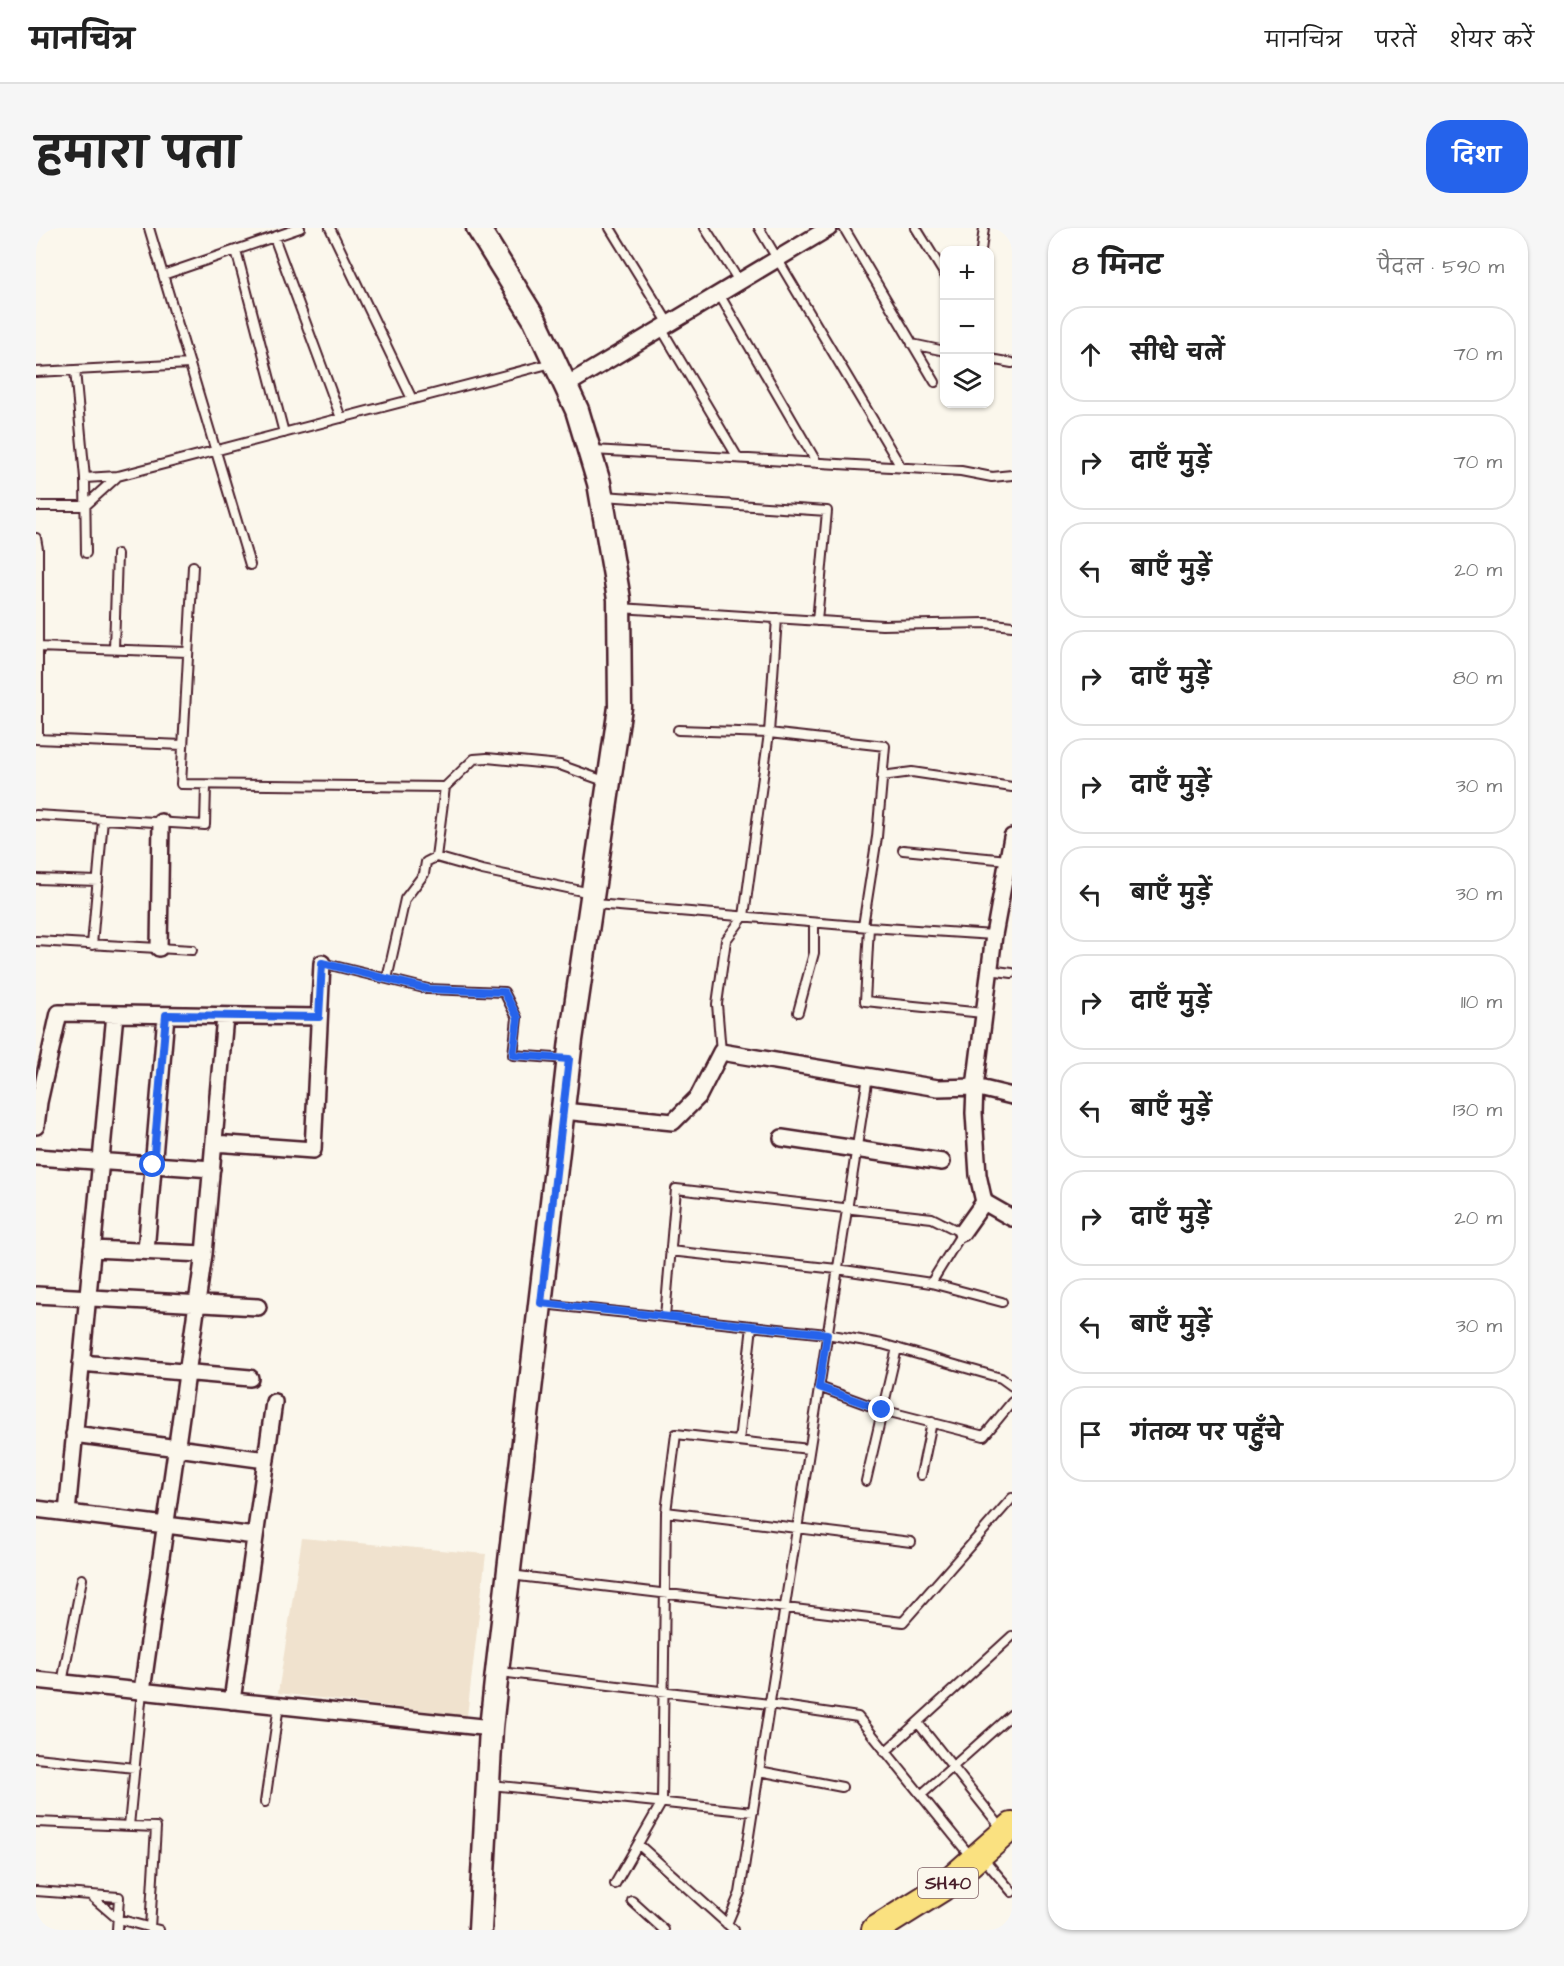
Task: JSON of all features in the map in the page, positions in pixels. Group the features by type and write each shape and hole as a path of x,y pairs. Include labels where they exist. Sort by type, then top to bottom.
{"main road":[{"name":"SH40","path":"875,1930 942,1888 1008,1829"}],"street":[{"path":"478,228 536,320 576,410 589,449 601,496 619,608 620,707 569,1059 497,1672 487,1785 480,1930"},
{"path":"565,386 829,228"},
{"path":"159,948 161,822"},
{"path":"1012,837 989,970 974,1113 978,1175 984,1202 1012,1218"},
{"path":"214,1143 313,1150 322,963"},
{"path":"36,1126 37,1102 59,1013 319,1017"},
{"path":"67,1513 114,1014"},
{"path":"146,1251 166,1015"},
{"path":"142,1691 204,1254 225,1016"},
{"path":"563,1111 673,1122 698,1097 721,1052 938,1088 975,1087 1012,1096"},
{"path":"782,1138 942,1162"},
{"path":"36,1157 212,1169"},
{"path":"962,1233 984,1202"},
{"path":"92,1249 204,1254"},
{"path":"36,1295 258,1306"},
{"path":"81,1363 250,1378"},
{"path":"232,1701 274,1402"},
{"path":"74,1434 266,1460"},
{"path":"36,1509 255,1536"},
{"path":"36,1680 491,1728"}],"lane":[{"path":"149,228 250,565"},
{"path":"163,275 300,228"},
{"path":"330,228 412,399"},
{"path":"610,228 738,458"},
{"path":"705,228 739,281"},
{"path":"759,228 901,467"},
{"path":"844,228 934,382"},
{"path":"916,228 940,267"},
{"path":"982,246 984,228"},
{"path":"274,237 341,418"},
{"path":"236,250 284,433"},
{"path":"719,294 817,463"},
{"path":"912,344 940,350"},
{"path":"994,360 1012,363"},
{"path":"85,478 118,476 555,362"},
{"path":"36,372 190,364"},
{"path":"75,370 85,478 86,553"},
{"path":"589,449 961,471 992,477 1012,475"},
{"path":"36,506 85,506 118,476"},
{"path":"601,496 826,511 817,621"},
{"path":"36,538 37,739 183,745"},
{"path":"114,650 117,554"},
{"path":"193,566 181,784 445,787 453,782 474,759 486,758 560,765 609,783"},
{"path":"619,608 882,625 986,623 1012,626"},
{"path":"721,1052 717,1004 726,940 744,916 770,733 777,618"},
{"path":"37,647 188,652"},
{"path":"678,730 770,733 885,746 866,926 865,1001 984,1013"},
{"path":"882,776 912,772 1012,787"},
{"path":"36,815 205,825 206,785"},
{"path":"436,857 445,787"},
{"path":"92,945 103,819"},
{"path":"903,850 1008,860"},
{"path":"387,979 405,899 424,874 426,862 436,857 592,899 821,923 994,934"},
{"path":"36,879 98,882"},
{"path":"798,1012 813,953 814,923 821,923"},
{"path":"36,941 192,950"},
{"path":"322,963 428,989 504,992 518,1018 513,1055 569,1059"},
{"path":"989,970 1012,974"},
{"path":"727,1924 740,1893 868,1076"},
{"path":"664,1317 676,1189 932,1218 962,1233 931,1283"},
{"path":"670,1251 837,1269 931,1283 1002,1302"},
{"path":"541,1303 827,1334 897,1348 1002,1378 1012,1386"},
{"path":"739,1441 752,1326"},
{"path":"866,1481 897,1348"},
{"path":"819,1387 882,1410 984,1436 1012,1402"},
{"path":"921,1475 932,1422"},
{"path":"615,1884 662,1802 666,1512 676,1434 809,1449"},
{"path":"509,1575 903,1622 1012,1498"},
{"path":"666,1512 911,1542"},
{"path":"62,1683 82,1579"},
{"path":"885,1752 1012,1636"},
{"path":"497,1672 769,1704 858,1717 921,1795 1012,1892"},
{"path":"129,1826 142,1691"},
{"path":"265,1802 279,1705"},
{"path":"921,1795 1012,1714"},
{"path":"918,1723 953,1768 1008,1829"},
{"path":"36,1758 135,1768"},
{"path":"759,1771 842,1787"},
{"path":"487,1785 753,1812"},
{"path":"36,1822 156,1827 150,1928"},
{"path":"638,1844 734,1930"},
{"path":"36,1891 120,1897 117,1930"},
{"path":"90,1895 118,1919 159,1930"},
{"path":"632,1901 664,1930"}],"shaded area":[{"path":"302,1538 486,1554 467,1716 278,1693"}],"route":[{"path":"153,1165 166,1015 319,1017 322,963 428,989 504,992 518,1018 513,1055 569,1059 541,1303 827,1334 819,1387 882,1410"}]}
